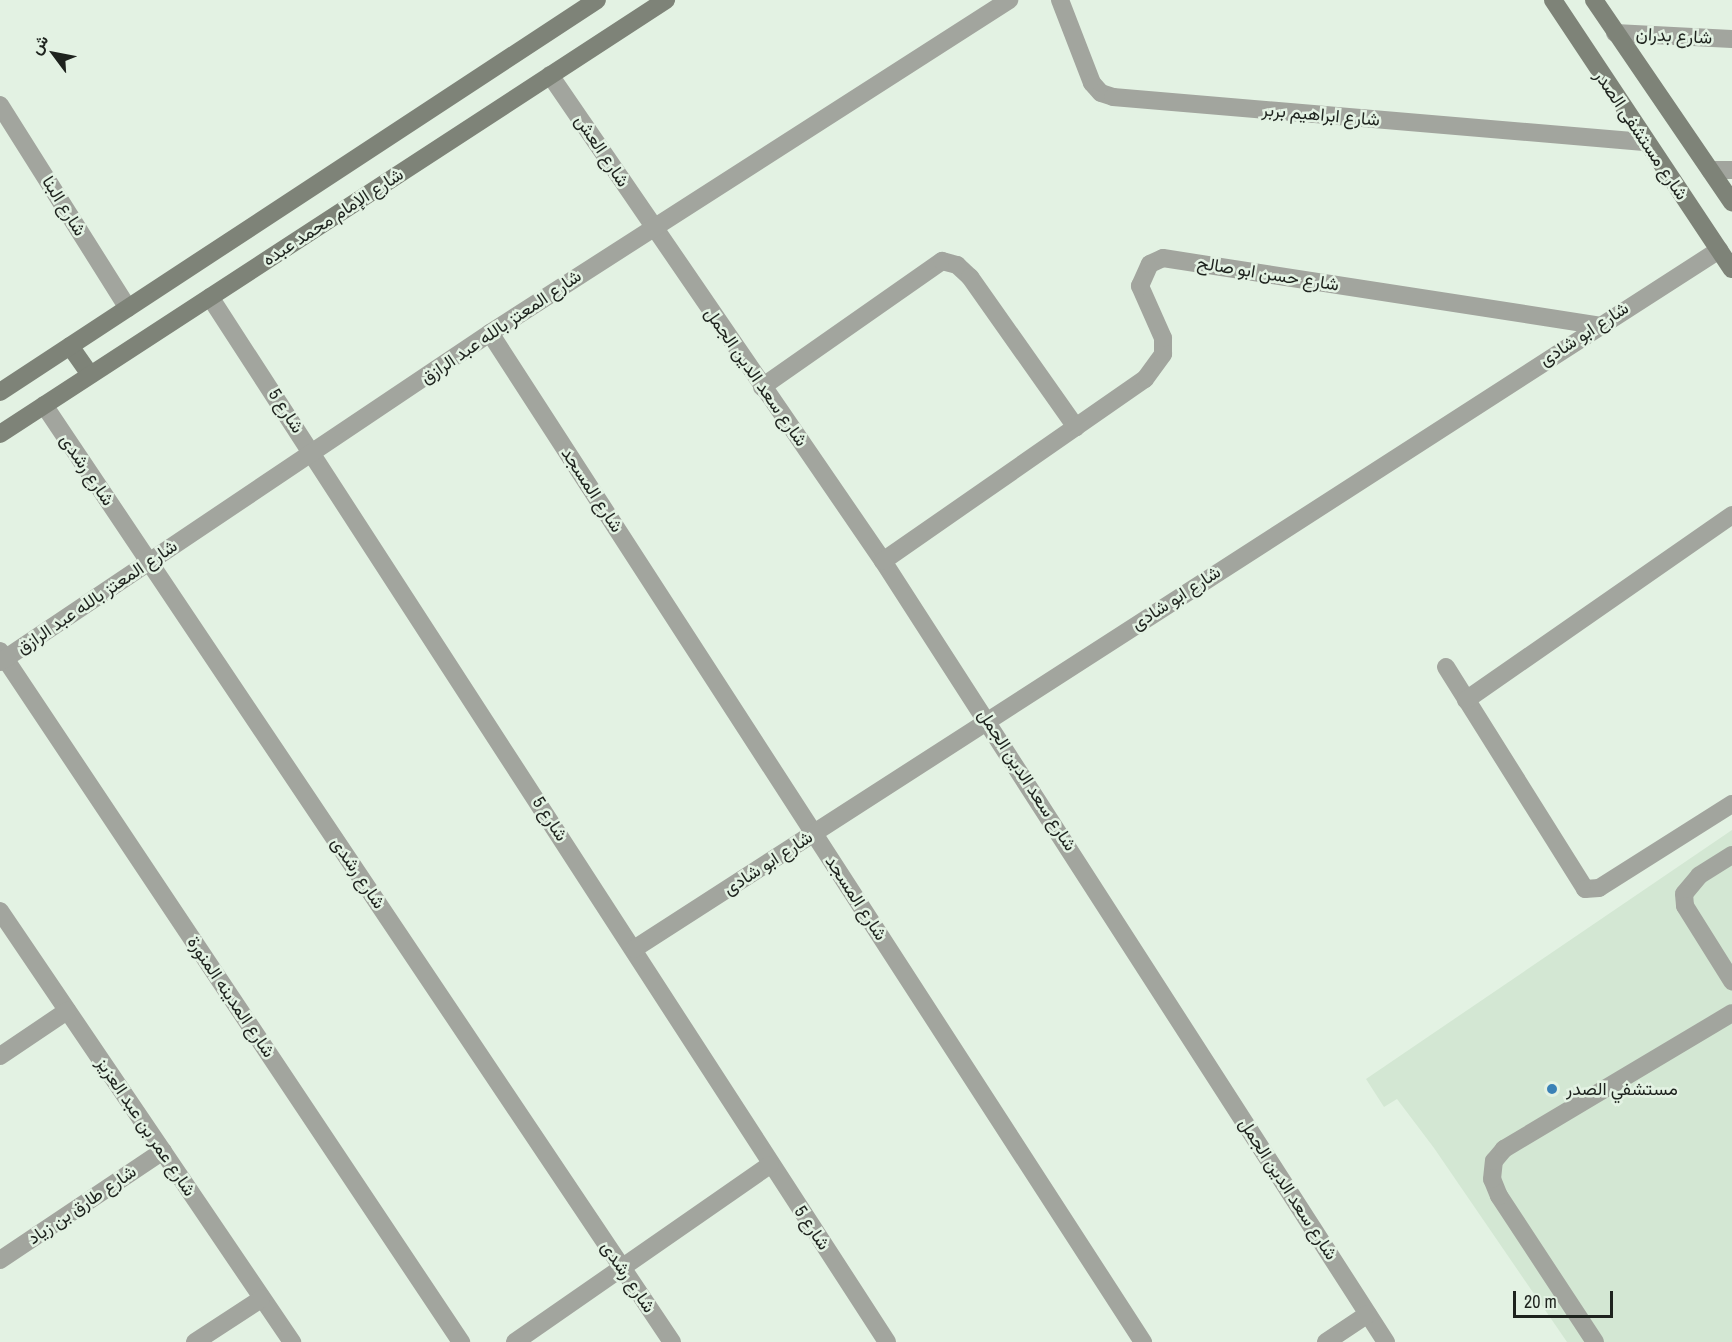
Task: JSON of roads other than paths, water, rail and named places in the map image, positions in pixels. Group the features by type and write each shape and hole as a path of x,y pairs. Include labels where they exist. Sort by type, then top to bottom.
{"street":[{"name":"شارع الإمام محمد عبده","path":"0,392 597,0"},
{"name":"شارع الإمام محمد عبده","path":"0,434 666,0"},
{"name":"شارع المعتز بالله عبد الرازق","path":"2,658 490,333 1009,0"},
{"name":"شارع ابراهيم بربر","path":"1060,0 1092,83 1101,93 1113,97 1644,142"},
{"name":"شارع مستشفى الصدر","path":"1553,0 1644,142 1732,269"},
{"name":"شارع مستشفى الصدر","path":"1594,0 1732,202"},
{"name":"شارع بدران","path":"1615,33 1732,39"},
{"name":"شارع العش","path":"550,75 653,227"},
{"name":"شارع البنا","path":"0,105 128,308"},
{"path":"1710,170 1732,170"},
{"name":"شارع سعد الدين الجمل","path":"653,227 884,561 1386,1342"},
{"name":"شارع ابو شادى","path":"634,949 1598,325 1719,250"},
{"name":"شارع حسن ابو صالح","path":"884,561 1145,379 1163,354 1164,338 1140,286 1150,264 1163,258 1598,325"},
{"path":"762,387 942,261 957,266 970,277 1076,427"},
{"name":"شارع 5","path":"210,297 634,949 770,1165 887,1342"},
{"name":"شارع المسجد","path":"490,333 1143,1342"},
{"path":"70,346 90,375"},
{"name":"شارع رشدى","path":"44,405 672,1342"},
{"path":"1466,700 1732,515"},
{"name":"شارع المدينه المنورة","path":"2,658 461,1342"},
{"path":"1446,668 1585,889 1599,888 1732,804"},
{"path":"1732,855 1699,876 1684,894 1685,906 1732,981"},
{"name":"شارع عمر بن عبد العزيز","path":"0,911 292,1342"},
{"path":"0,1056 67,1011"},
{"path":"1596,1342 1499,1196 1492,1179 1494,1161 1504,1149 1732,1013"},
{"name":"شارع طارق بن زياد","path":"0,1260 163,1151"},
{"path":"515,1342 770,1165"},
{"path":"195,1342 261,1299"},
{"path":"1326,1342 1368,1314"}],"place":[{"name":"مستشفي الصدر","path":"1552,1089"}]}
